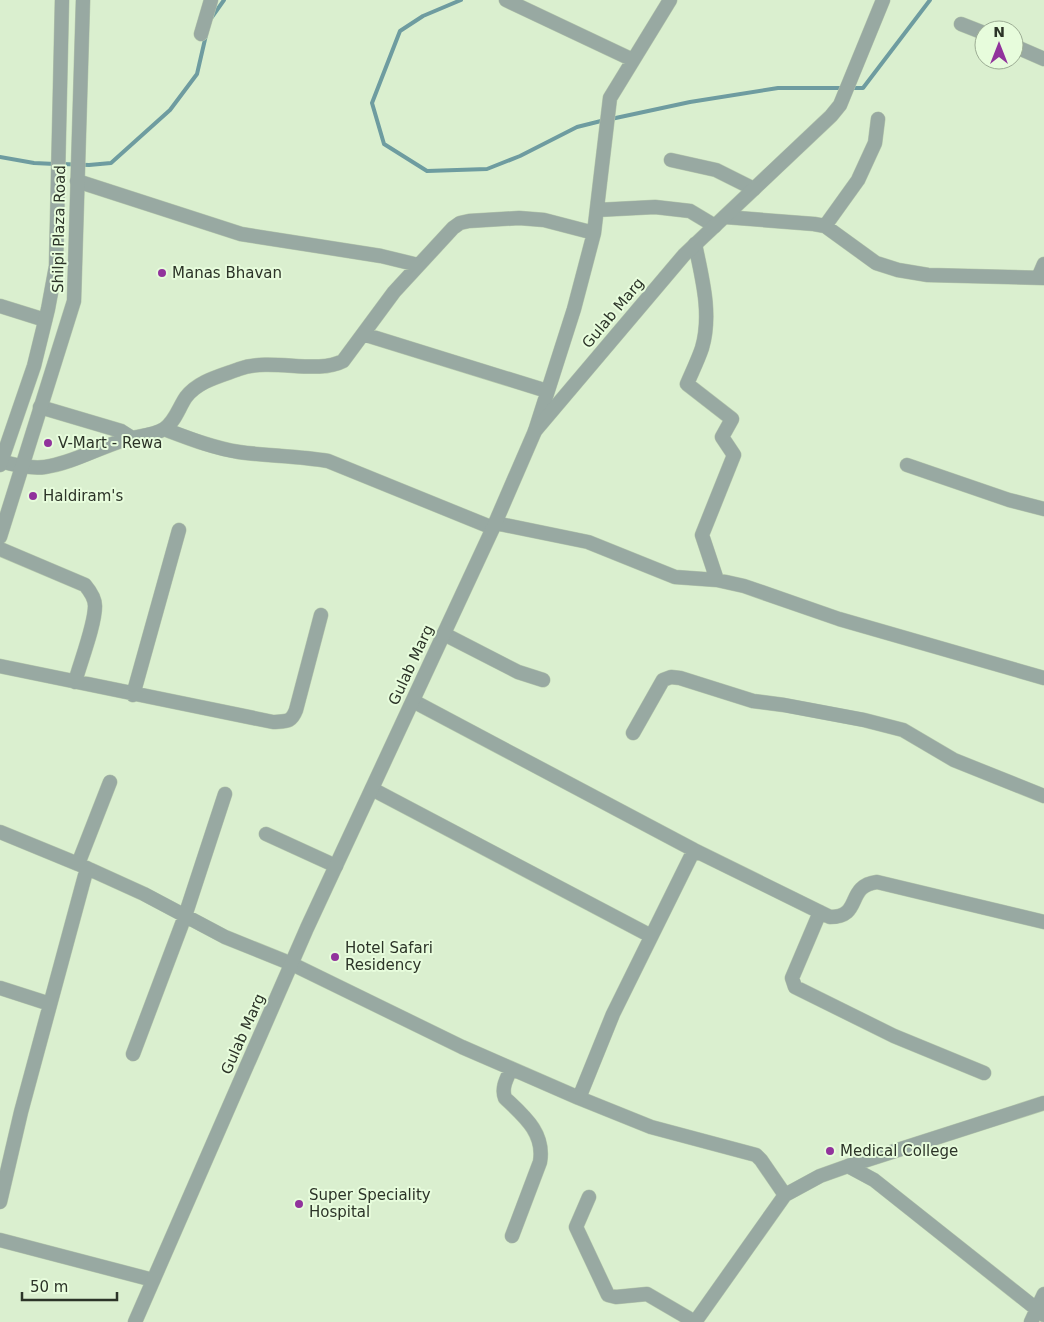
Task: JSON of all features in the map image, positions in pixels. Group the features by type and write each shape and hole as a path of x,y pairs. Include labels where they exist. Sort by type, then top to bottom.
{"street":[{"name":"Shilpi Plaza Road","path":"0,462 34,366 56,266 62,0"},
{"name":"Shilpi Plaza Road","path":"0,537 74,301 83,0"},
{"path":"201,34 211,0"},
{"path":"506,0 633,60"},
{"path":"535,431 574,309 594,233 610,98 670,0"},
{"name":"Gulab Marg","path":"134,1322 336,866 494,526 535,431 684,255 831,116 840,105 883,0"},
{"path":"961,24 974,29"},
{"path":"1024,50 1044,59"},
{"path":"825,226 858,180 875,143 878,119"},
{"path":"671,160 716,170 754,189"},
{"path":"77,181 241,234 381,256 418,265"},
{"path":"597,210 655,208 690,212 720,221 825,226 876,263 898,270 928,275 1041,278 1044,264"},
{"path":"0,462 22,467 45,467 164,429 173,419 192,389 204,382 243,368 266,364 335,365 343,361 394,292 453,228 460,223 529,218 594,233"},
{"path":"695,244 705,289 706,325 702,348 687,384 732,419 722,437 734,455 702,535 717,580"},
{"path":"0,306 45,320"},
{"path":"363,334 548,391"},
{"path":"40,407 116,430 132,438"},
{"path":"164,429 208,445 238,452 307,457 328,461 494,526 588,542 675,577 717,580 744,586 838,619 1044,678"},
{"path":"907,465 1009,500 1044,509"},
{"path":"133,695 179,530"},
{"path":"0,549 86,585 93,596 95,605 93,621 75,682"},
{"path":"0,666 133,695 273,722 287,721 293,717 296,710 321,615"},
{"path":"444,634 518,672 543,680"},
{"path":"633,733 663,680 670,677 680,678 753,701 864,720 903,730 954,760 1044,796"},
{"path":"413,701 694,850 830,917 840,917 850,910 860,887 877,882 1044,922"},
{"path":"1,1198 21,1112 50,1004 82,866 110,782"},
{"path":"372,789 651,936"},
{"path":"133,1054 185,916 225,794"},
{"path":"0,832 144,894 225,937 292,964 511,1069 651,1127 756,1155 762,1160 785,1195"},
{"path":"266,834 336,866"},
{"path":"579,1098 613,1014 694,850"},
{"path":"820,912 792,978 796,987 894,1036 984,1073"},
{"path":"0,988 50,1004"},
{"path":"511,1069 504,1087 505,1098 536,1132 541,1144 542,1153 512,1236"},
{"path":"589,1197 576,1227 608,1294 616,1297 648,1294 695,1322 785,1195 820,1176 848,1166 1044,1103"},
{"path":"848,1166 874,1180 1037,1316 1044,1294"},
{"path":"0,1240 153,1280"}],"waterway":[{"path":"212,17 224,0"},
{"path":"461,0 423,16 400,31 372,103 384,144 427,171 487,169 520,156 577,127 605,120"},
{"path":"851,88 863,88 930,0"},
{"path":"62,164 89,165 111,163 170,110 197,74 206,35"},
{"path":"611,119 690,102 778,88 844,88"},
{"path":"0,157 34,163 55,164"}],"place":[{"name":"Manas Bhavan","path":"162,273"},
{"name":"V-Mart - Rewa","path":"48,443"},
{"name":"Haldiram's","path":"33,496"},
{"name":"Hotel Safari Residency","path":"335,957"},
{"name":"Medical College","path":"830,1151"},
{"name":"Super Speciality Hospital","path":"299,1204"}]}
